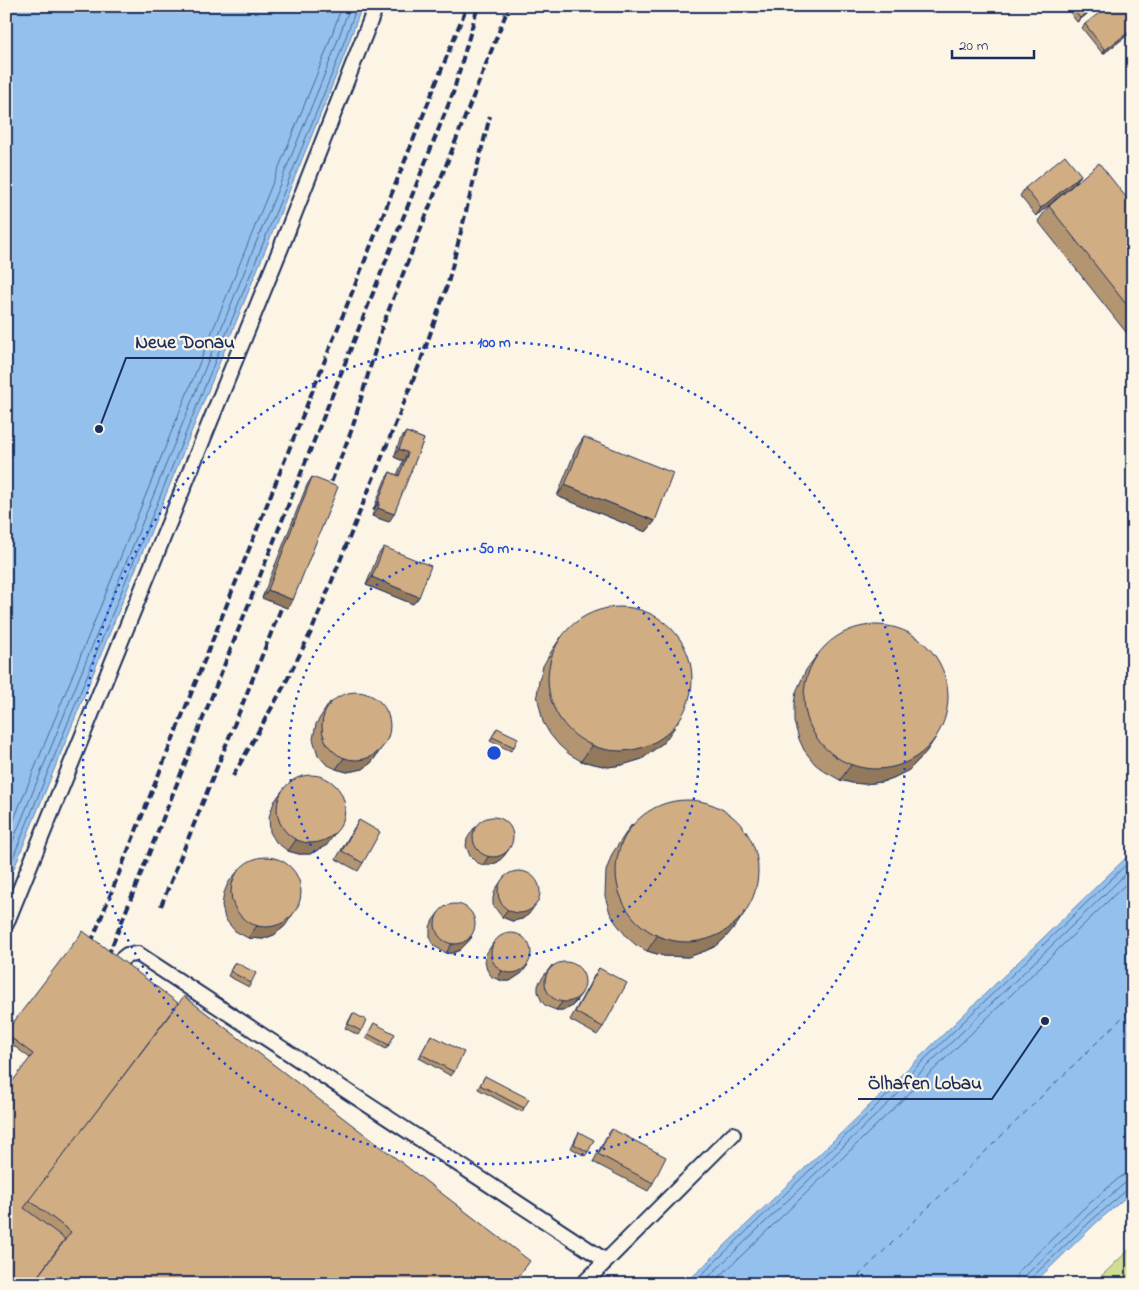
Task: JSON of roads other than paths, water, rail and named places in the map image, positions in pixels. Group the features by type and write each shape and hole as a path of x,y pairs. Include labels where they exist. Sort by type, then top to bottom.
{"lane":[{"path":"6,924 282,245 376,6"},
{"path":"118,963 127,955 138,954 606,1261"},
{"path":"583,1284 733,1134"}],"water":[{"path":"6,6 362,6 342,61 6,888"},
{"path":"1133,851 1133,1191 1096,1223 1033,1284 685,1284"}],"railway":[{"path":"91,943 467,6"},
{"path":"108,956 453,93 478,6"},
{"path":"327,493 352,429 382,327 509,6"},
{"path":"233,776 284,686 312,630 420,363 448,283 490,116"},
{"path":"161,906 282,606"}],"place":[{"name":"Neue Donau","path":"99,429"},
{"name":"Ölhafen Lobau","path":"1045,1021"}]}
